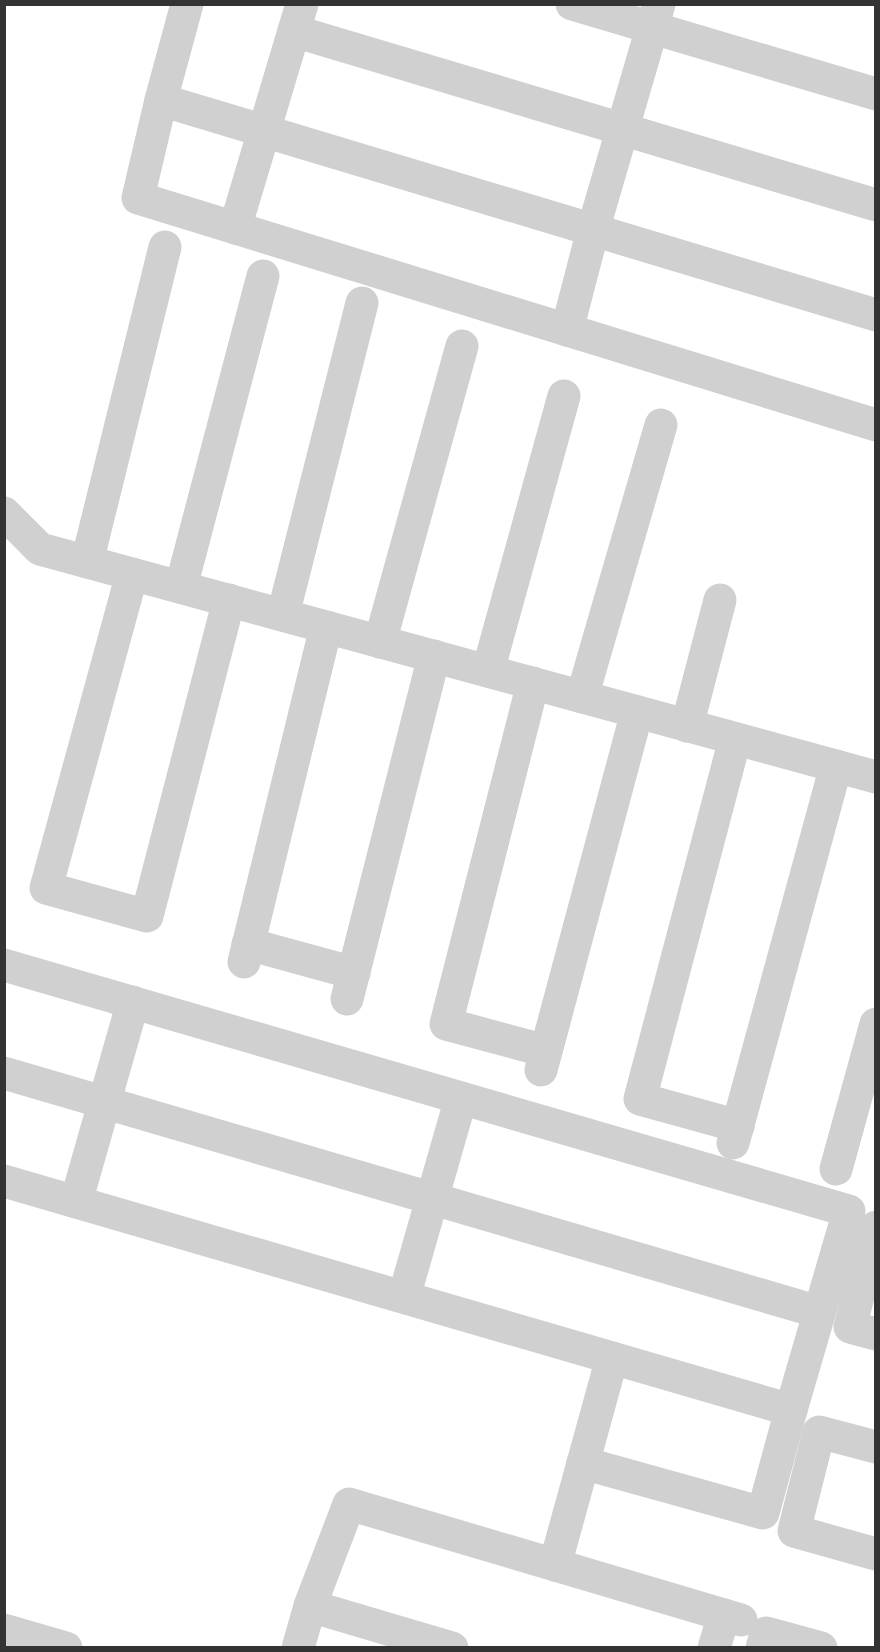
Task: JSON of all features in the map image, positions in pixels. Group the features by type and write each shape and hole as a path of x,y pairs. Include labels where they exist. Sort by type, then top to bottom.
{"street":[{"path":"187,4 160,100 138,198 876,425"},
{"path":"572,4 655,16 876,94"},
{"path":"567,330 593,230 655,16"},
{"path":"235,228 298,18 622,129 876,205"},
{"path":"160,100 876,315"},
{"path":"87,562 165,247"},
{"path":"181,587 263,276"},
{"path":"283,615 362,303"},
{"path":"380,642 462,346"},
{"path":"488,671 564,396"},
{"path":"582,697 661,425"},
{"path":"4,513 40,549 876,777"},
{"path":"132,574 46,888 147,916 229,600"},
{"path":"687,726 720,600"},
{"path":"326,627 246,953 351,986 434,657"},
{"path":"533,683 446,1024 544,1061 637,712"},
{"path":"735,739 640,1099 736,1135 836,766"},
{"path":"4,965 849,1212 790,1410 763,1513 583,1463"},
{"path":"76,1202 133,1002"},
{"path":"836,1169 864,1108 876,1024"},
{"path":"4,1073 819,1312"},
{"path":"405,1297 461,1098"},
{"path":"4,1181 790,1410"},
{"path":"876,1227 850,1327 876,1334"},
{"path":"555,1565 612,1358"},
{"path":"876,1447 819,1432 794,1531 876,1554"},
{"path":"298,1647 310,1606 349,1504 732,1617 714,1647"},
{"path":"310,1606 452,1647"},
{"path":"4,1630 66,1647"},
{"path":"762,1647 766,1633 821,1647"}]}
